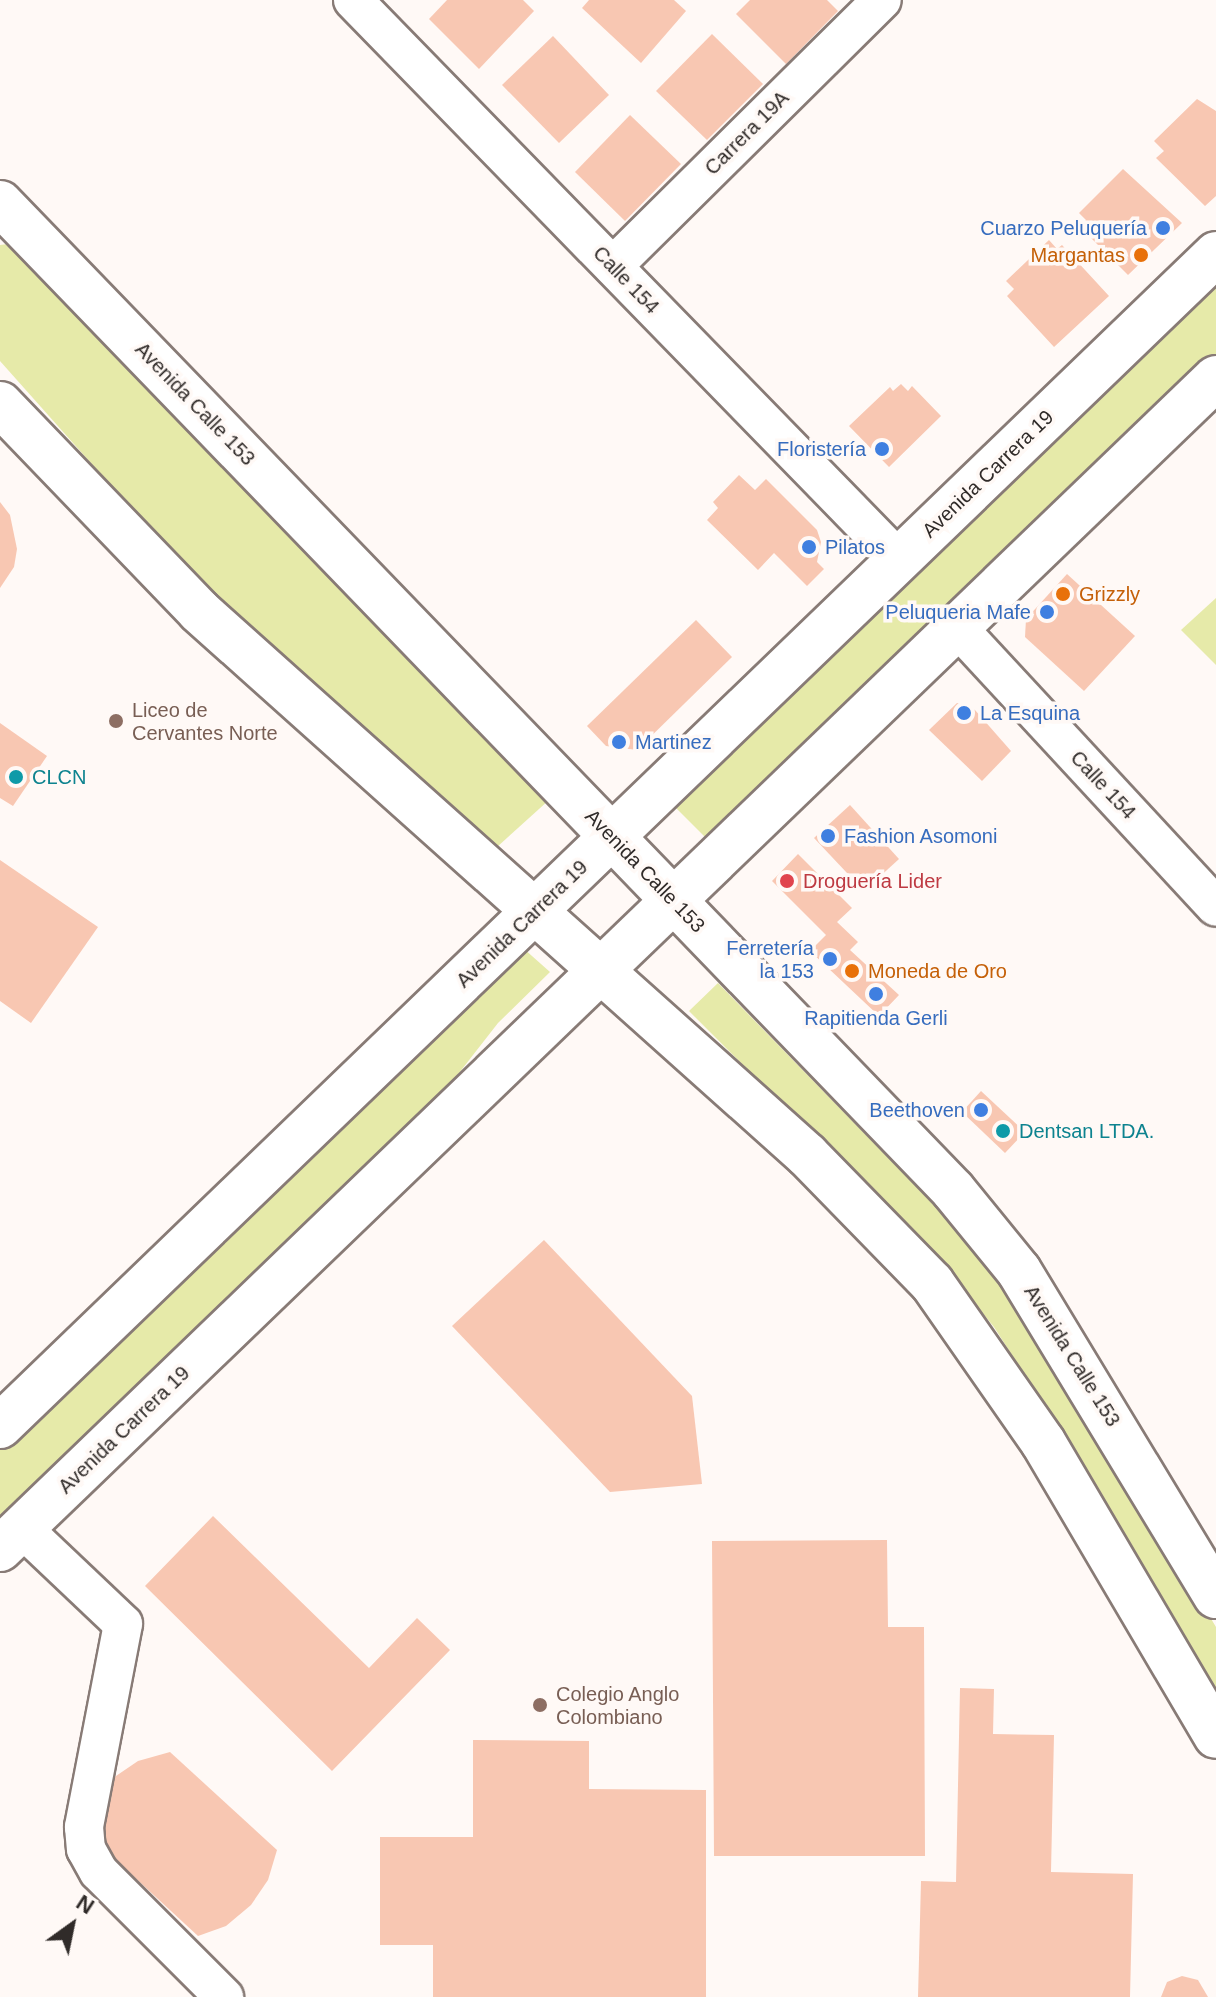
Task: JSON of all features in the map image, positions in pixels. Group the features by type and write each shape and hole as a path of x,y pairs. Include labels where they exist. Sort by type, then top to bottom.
{"main road":[{"name":"Avenida Calle 153","path":"2,209 673,900 994,1237 1087,1380 1216,1596"},
{"name":"Avenida Carrera 19","path":"0,1426 1216,254"},
{"name":"Avenida Carrera 19","path":"11,1539 1216,378"},
{"path":"0,404 189,602 818,1165 951,1307 1043,1442 1216,1736"}],"street":[{"name":"Carrera 19A","path":"613,266 882,0"},
{"name":"Calle 154","path":"359,2 899,560"},
{"name":"Calle 154","path":"957,627 1216,907"},
{"path":"11,1539 123,1624 84,1827 86,1849 99,1872 224,1997"}],"green space":[{"path":"8,244 21,249 549,800 497,847 203,589 0,361 0,245"},
{"path":"1216,284 1216,357 708,840 675,807"},
{"path":"1216,598 1216,665 1181,630"},
{"path":"523,948 550,972 498,1023 434,1105 0,1535 0,1447"},
{"path":"718,983 968,1240 1020,1301 1216,1627 1216,1702 1072,1449 994,1327 944,1266 689,1011"}],"building":[{"path":"447,0 523,0 534,11 479,69 429,19"},
{"path":"589,0 674,0 686,11 641,63 582,8"},
{"path":"750,0 827,0 838,11 786,64 736,14"},
{"path":"712,34 763,84 707,140 656,91"},
{"path":"553,36 609,95 559,143 502,85"},
{"path":"1197,99 1216,111 1216,196 1205,206 1156,158 1164,151 1154,141"},
{"path":"630,115 681,164 625,221 575,172"},
{"path":"1123,169 1182,223 1128,275 1080,227 1086,220 1079,213"},
{"path":"1049,240 1057,249 1062,245 1109,296 1054,347 1007,296 1014,289 1006,281"},
{"path":"901,384 908,391 912,386 941,416 889,467 849,426 890,387 893,391"},
{"path":"739,475 755,490 766,479 817,530 821,542 817,562 824,569 807,586 774,553 758,570 707,520 718,508 713,502"},
{"path":"0,502 10,515 17,549 14,567 0,588"},
{"path":"1067,574 1135,636 1084,691 1025,637 1026,619"},
{"path":"696,620 732,657 637,750 606,746 587,726"},
{"path":"957,703 975,710 1011,751 982,781 929,730"},
{"name":"CLCN","path":"0,723 47,756 13,806 0,798"},
{"path":"850,805 899,859 864,891 814,838"},
{"path":"798,854 852,908 837,922 858,942 850,950 899,995 879,1016 810,951 826,935 772,881"},
{"path":"0,860 98,927 31,1023 0,1001"},
{"path":"981,1091 1025,1132 1005,1153 962,1112"},
{"path":"544,1240 692,1396 702,1484 610,1492 452,1326"},
{"path":"213,1516 369,1668 417,1618 450,1650 332,1771 145,1586"},
{"path":"887,1540 888,1627 924,1627 925,1856 714,1856 712,1541"},
{"path":"960,1688 994,1689 993,1734 1054,1735 1051,1872 1133,1874 1130,1997 918,1997 921,1881 956,1882"},
{"path":"473,1740 589,1741 589,1789 706,1790 706,1997 433,1997 433,1945 380,1945 380,1837 473,1837"},
{"path":"170,1752 277,1850 268,1880 251,1905 226,1926 198,1936 91,1837 98,1805 113,1778 138,1761"},
{"path":"1182,1976 1198,1980 1208,1997 1161,1997 1167,1982"}],"place":[{"name":"Cuarzo Peluquería","path":"1163,228"},
{"name":"Margantas","path":"1141,255"},
{"name":"Floristería","path":"882,449"},
{"name":"Pilatos","path":"809,547"},
{"name":"Grizzly","path":"1063,594"},
{"name":"Peluqueria Mafe","path":"1047,612"},
{"name":"La Esquina","path":"964,713"},
{"name":"Liceo de Cervantes Norte","path":"116,721"},
{"name":"Martinez","path":"619,742"},
{"name":"CLCN","path":"16,777"},
{"name":"Fashion Asomoni","path":"828,836"},
{"name":"Droguería Lider","path":"787,881"},
{"name":"Ferretería la 153","path":"830,959"},
{"name":"Moneda de Oro","path":"852,971"},
{"name":"Rapitienda Gerli","path":"876,994"},
{"name":"Beethoven","path":"981,1110"},
{"name":"Dentsan LTDA.","path":"1003,1131"},
{"name":"Colegio Anglo Colombiano","path":"540,1705"}]}
